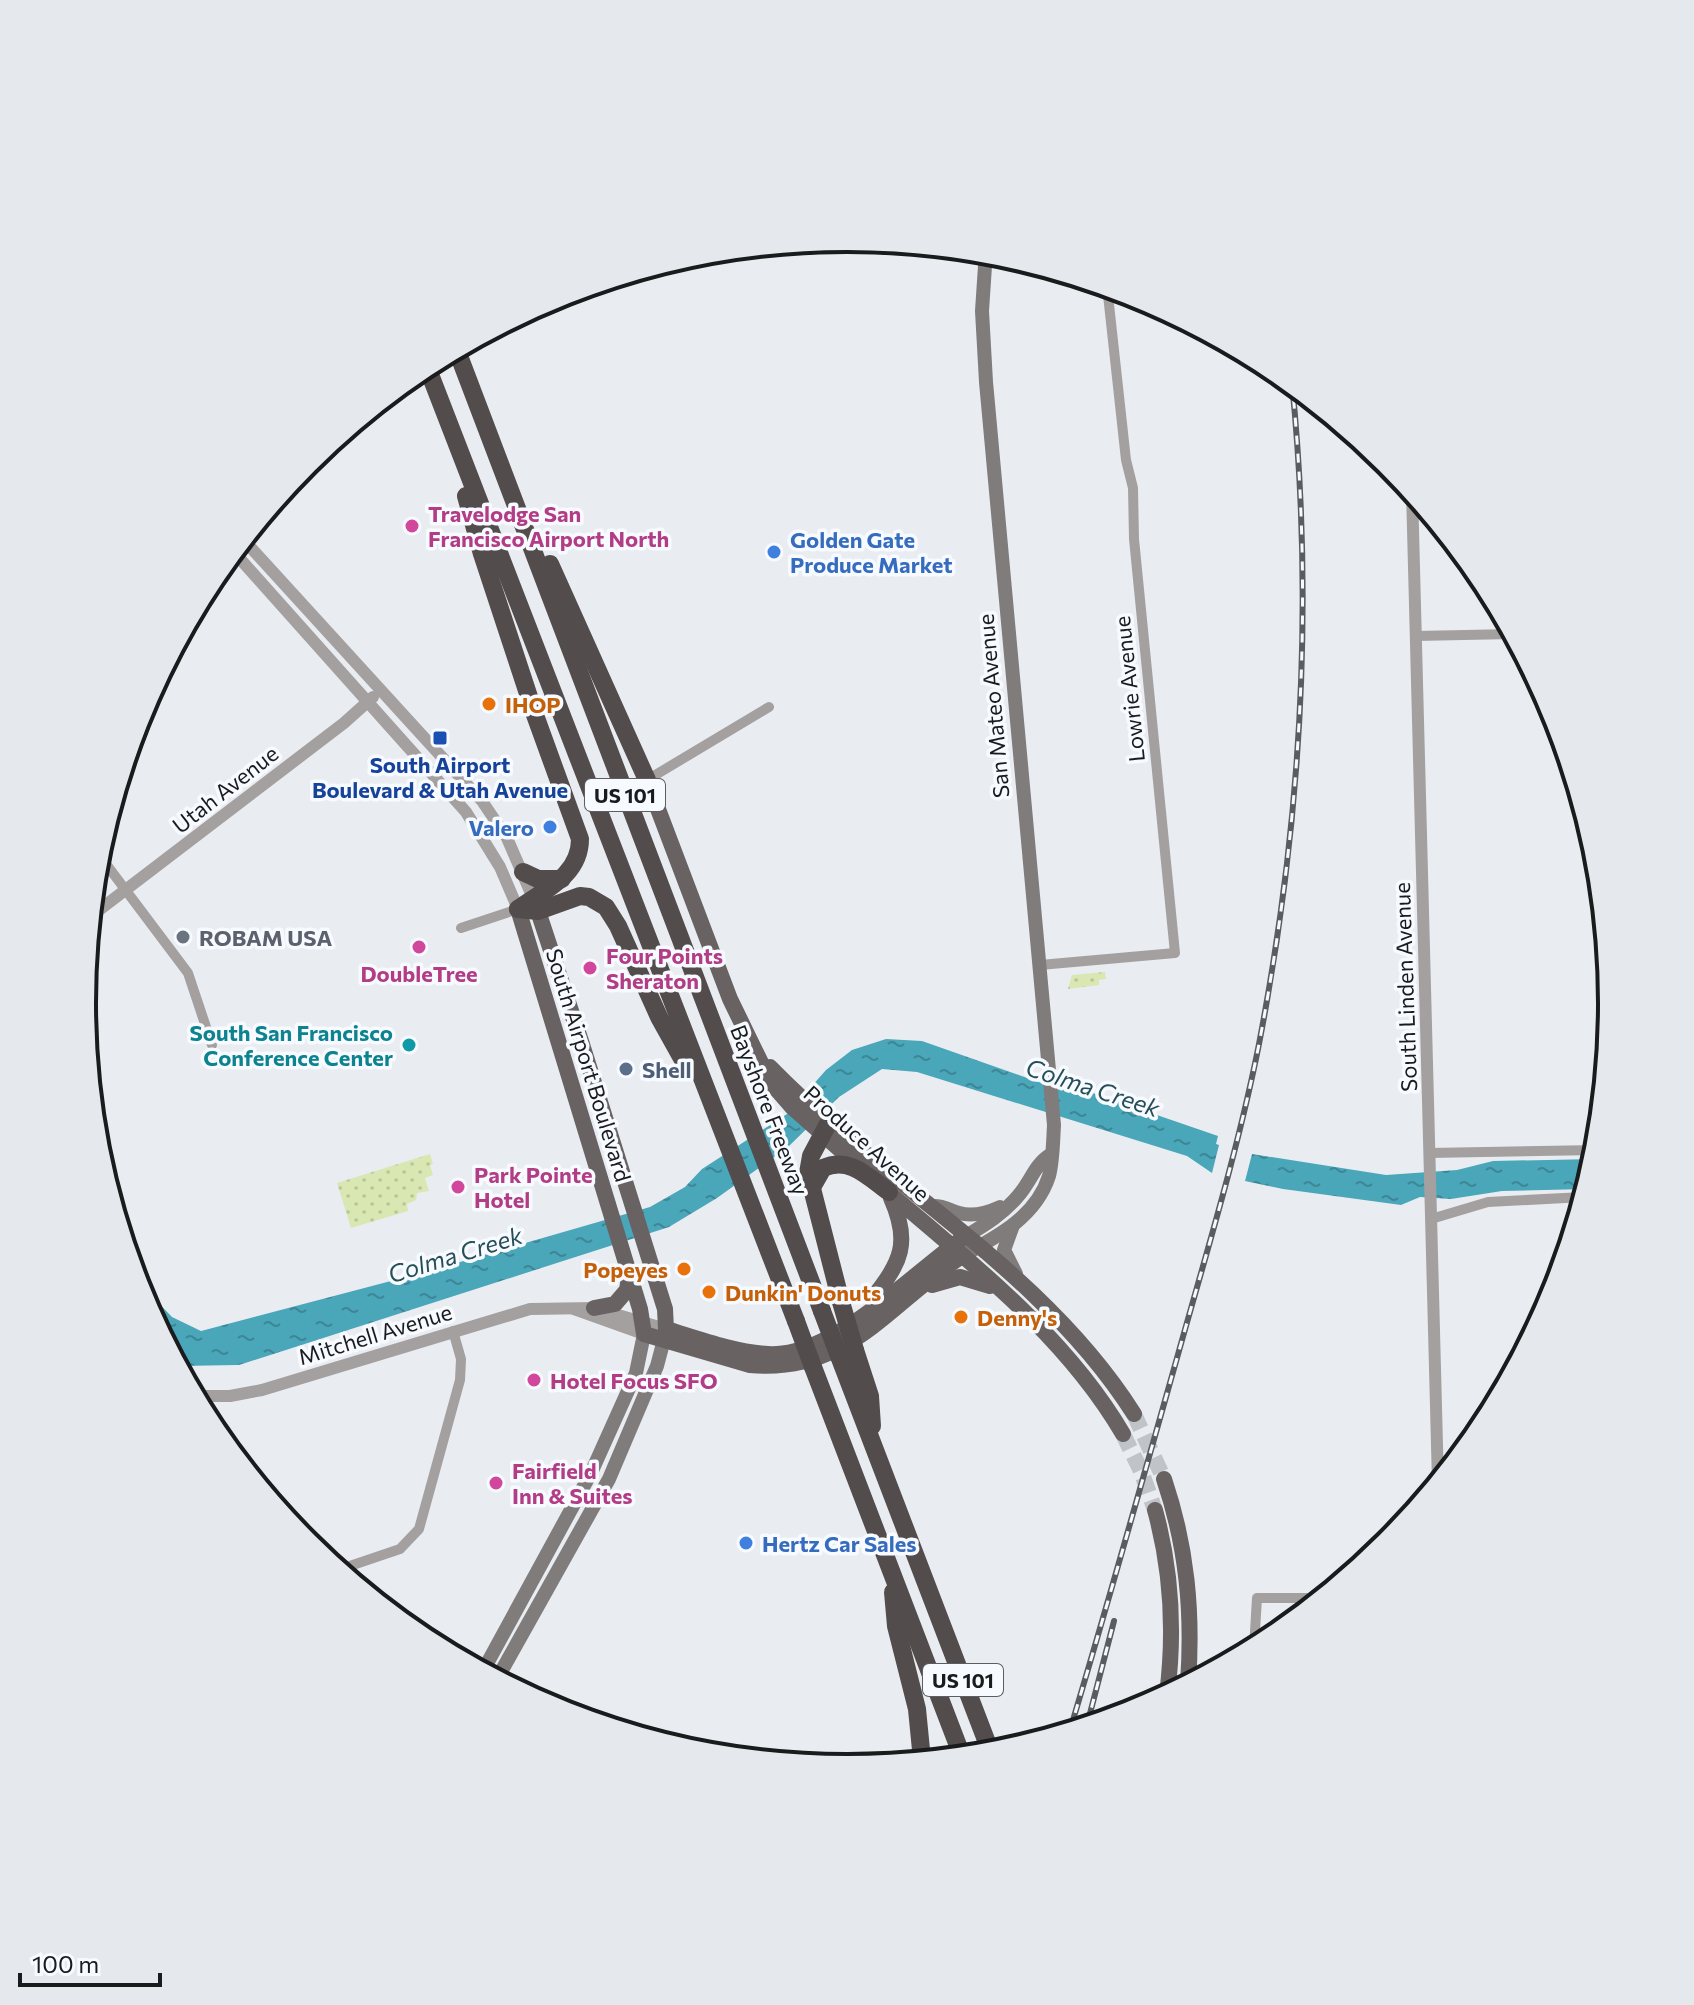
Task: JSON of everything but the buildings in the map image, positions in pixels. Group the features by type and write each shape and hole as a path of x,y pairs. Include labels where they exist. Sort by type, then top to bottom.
{"highway":[{"name":"Bayshore Freeway","path":"460,359 822,1311 847,1353"},
{"name":"US 101","path":"431,377 889,1565 902,1616 957,1745"},
{"path":"448,422 482,554 580,839 578,858 536,904"},
{"path":"503,471 553,571 647,780"},
{"path":"523,872 538,879 562,879"},
{"path":"518,909 580,896 589,897 606,907 618,926 659,1017 724,1135"},
{"path":"822,1126 808,1164 811,1189 841,1302 847,1353"},
{"path":"811,1189 823,1168 839,1163 855,1167 889,1192"},
{"name":"US 101","path":"847,1353 870,1396 874,1445 986,1740"},
{"path":"902,1616 921,1749"}],"main road":[{"name":"San Mateo Avenue","path":"972,1242 1013,1226 1044,1189 1051,1165 1054,1117 987,396 982,311 985,265"},
{"name":"Produce Avenue","path":"647,780 734,1008 755,1051 797,1102 889,1192 1016,1303"},
{"name":"South Airport Boulevard","path":"536,904 648,1252 665,1309 665,1335"},
{"name":"South Airport Boulevard","path":"518,909 644,1328"},
{"name":"Produce Avenue","path":"822,1126 932,1206 1020,1282 1085,1346 1134,1414"},
{"path":"665,1335 770,1354 787,1354 820,1344 972,1242 1016,1199 1040,1161 1050,1155"},
{"path":"856,1320 892,1273 902,1249 902,1226 889,1192"},
{"path":"932,1206 942,1205 962,1214 974,1215 995,1210 1016,1199"},
{"path":"1013,1226 1004,1250 1020,1282"},
{"path":"488,1662 591,1473 636,1373 644,1328 750,1365 787,1366 825,1356 859,1338 909,1297 957,1251"},
{"path":"594,1308 615,1304 622,1297 627,1290 627,1265"},
{"path":"909,1297 940,1281 963,1277 989,1285 1016,1303 1070,1358 1099,1395 1123,1434"},
{"path":"502,1669 609,1479 652,1380 665,1335"},
{"path":"1164,1479 1178,1522 1186,1564 1191,1626 1189,1671"},
{"path":"1155,1510 1171,1596 1172,1646 1168,1681"}],"street":[{"name":"Lowrie Avenue","path":"1040,965 1175,953 1134,539 1133,488 1126,460 1108,299"},
{"name":"South Linden Avenue","path":"1412,508 1438,1467"},
{"name":"South Airport Boulevard","path":"250,547 482,801 507,838 536,904"},
{"name":"South Airport Boulevard","path":"241,560 478,828 500,867 518,909"},
{"path":"1416,636 1501,634"},
{"name":"Utah Avenue","path":"102,908 336,729 381,690"},
{"path":"647,780 769,707"},
{"path":"108,867 188,973 212,1045"},
{"path":"461,928 518,909"},
{"path":"1429,1159 1584,1151"},
{"path":"1431,1219 1488,1202 1572,1198"},
{"name":"Mitchell Avenue","path":"567,1307 644,1328"},
{"name":"Mitchell Avenue","path":"208,1395 247,1394 521,1311 594,1308 644,1328"},
{"path":"351,1566 400,1549 419,1529 460,1380 461,1359 453,1331"},
{"path":"1255,1633 1257,1598 1304,1598"}],"green space":[{"path":"1105,972 1106,979 1099,980 1099,985 1068,989 1072,975"},
{"path":"430,1154 433,1175 425,1178 429,1191 417,1193 416,1200 407,1204 408,1211 351,1228 337,1183"}],"water":[{"path":"886,1039 922,1041 1053,1087 1090,1092 1218,1136 1216,1144 1219,1145 1212,1173 1187,1156 917,1072 882,1069 839,1097 788,1147 717,1198 669,1227 239,1365 190,1366 159,1304 172,1317 201,1331 429,1271 650,1207 685,1187 702,1169 787,1114 826,1070 852,1050"},
{"path":"1252,1154 1386,1175 1457,1170 1493,1161 1581,1159 1574,1189 1502,1191 1451,1199 1420,1197 1401,1205 1245,1181"}],"tunnel":[{"path":"1134,1414 1164,1479"},
{"path":"1123,1434 1155,1510"}],"railway":[{"path":"1073,1718 1231,1163 1251,1084 1273,962 1285,880 1300,714 1302,548 1293,399"},
{"path":"1090,1713 1114,1621"}],"place":[{"name":"Travelodge San Francisco Airport North","path":"412,526"},
{"name":"Golden Gate Produce Market","path":"774,552"},
{"name":"IHOP","path":"489,704"},
{"name":"South Airport Boulevard & Utah Avenue","path":"440,738"},
{"name":"Valero","path":"550,827"},
{"name":"ROBAM USA","path":"183,937"},
{"name":"DoubleTree","path":"419,947"},
{"name":"Four Points Sheraton","path":"590,968"},
{"name":"South San Francisco Conference Center","path":"409,1045"},
{"name":"Shell","path":"626,1069"},
{"name":"Park Pointe Hotel","path":"458,1187"},
{"name":"Popeyes","path":"684,1269"},
{"name":"Dunkin' Donuts","path":"709,1292"},
{"name":"Denny's","path":"961,1317"},
{"name":"Hotel Focus SFO","path":"534,1380"},
{"name":"Fairfield Inn & Suites","path":"496,1483"},
{"name":"Hertz Car Sales","path":"746,1543"}],"water label":[{"name":"Colma Creek","path":"1093,1087"},
{"name":"Colma Creek","path":"455,1254"}]}
